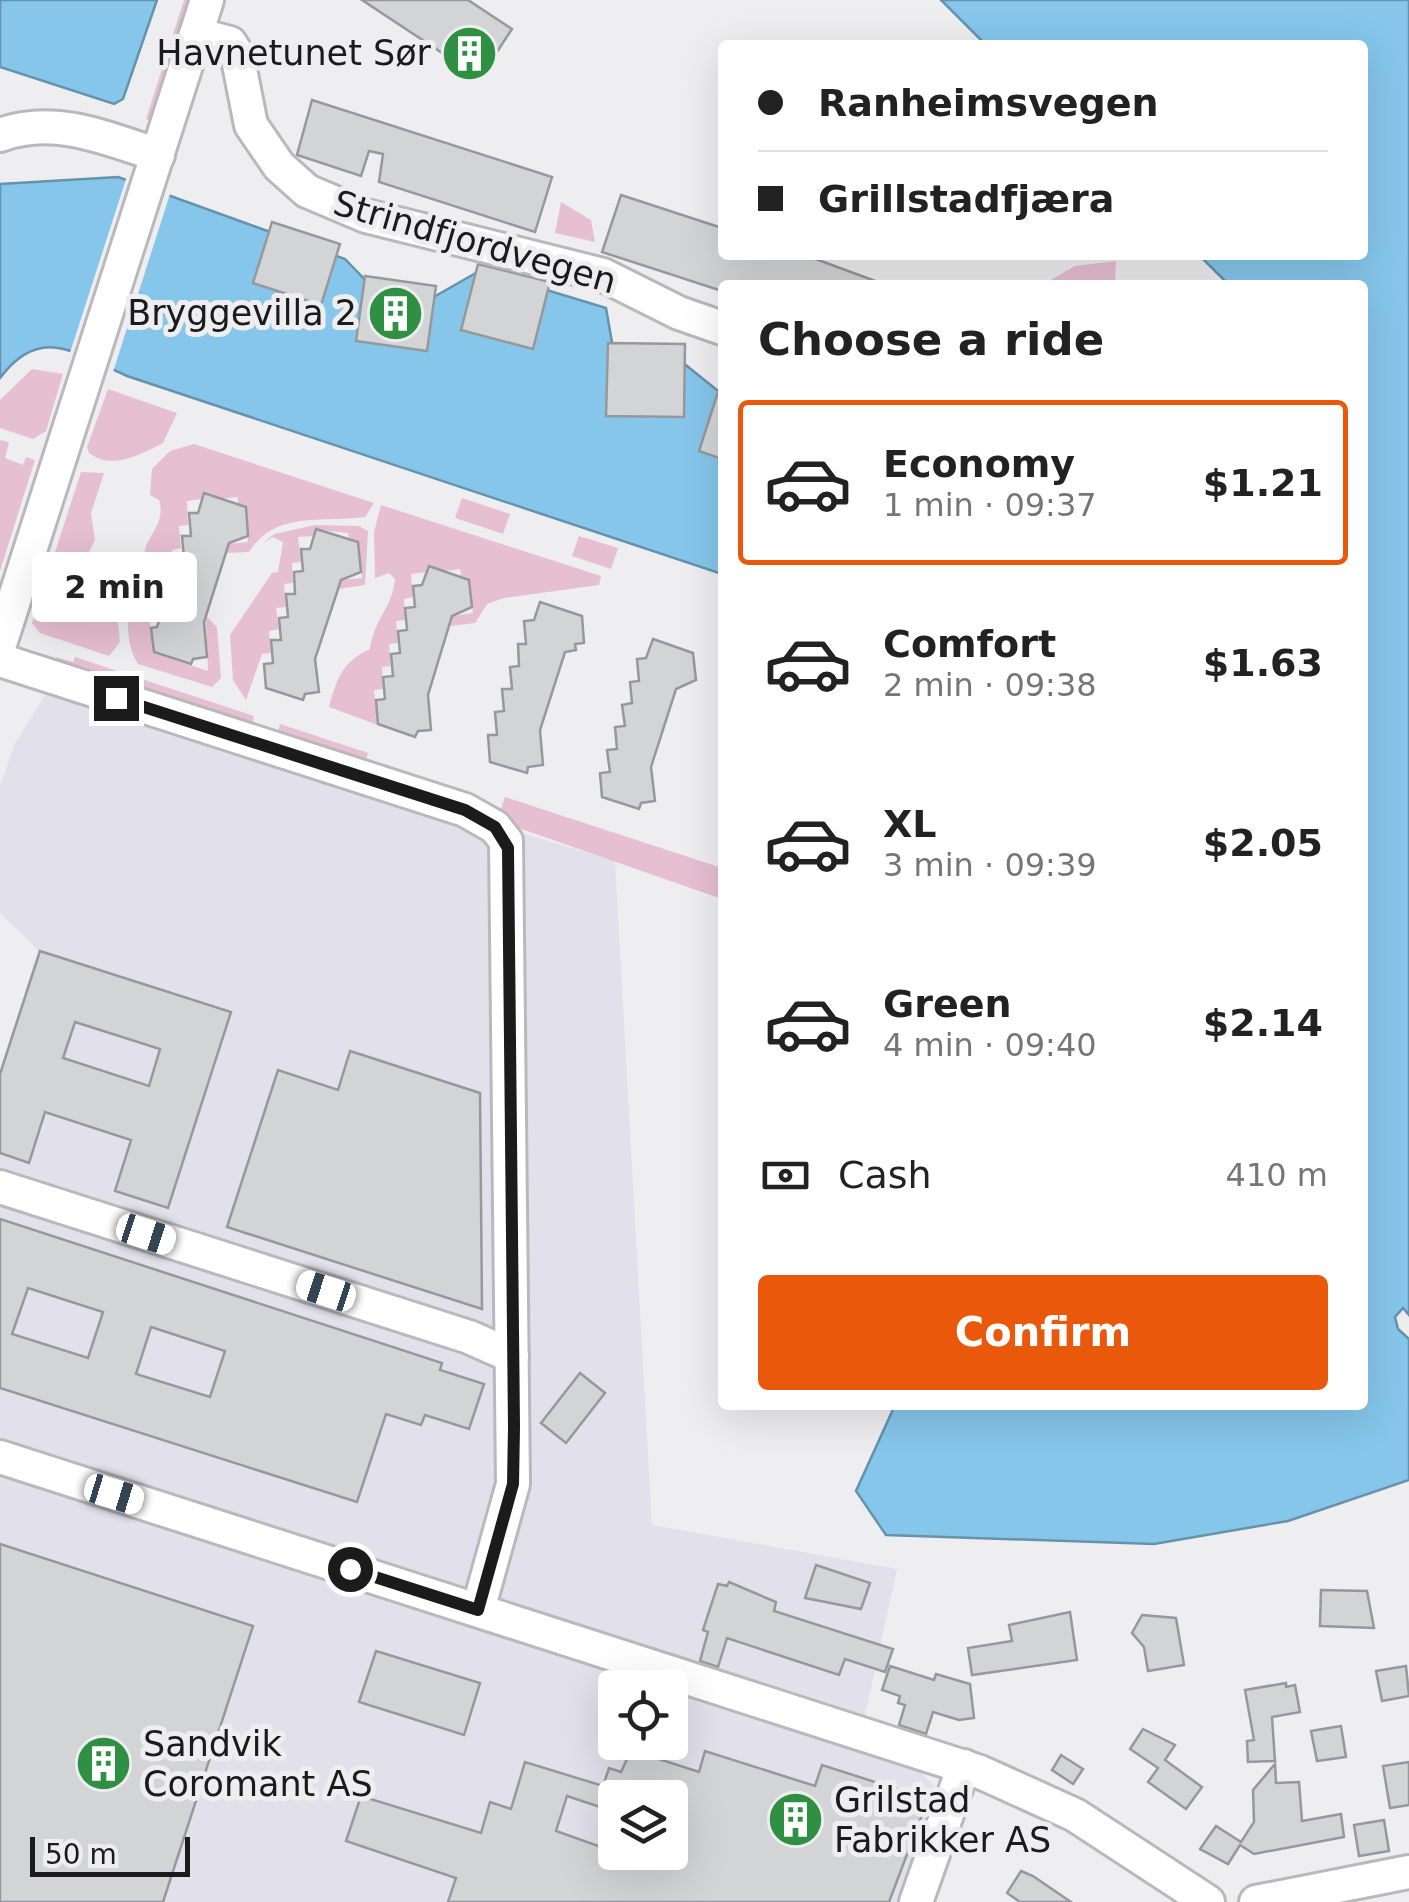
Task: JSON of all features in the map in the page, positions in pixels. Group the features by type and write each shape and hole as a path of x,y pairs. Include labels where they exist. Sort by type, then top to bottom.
{"street":[{"path":"0,644 207,0"},
{"name":"Strindfjordvegen","path":"196,34 230,44 236,54 251,126 279,166 307,191 366,216 603,275 679,314 718,327"},
{"path":"0,135 32,125 63,126 154,166"},
{"path":"0,660 465,810 485,820 504,838 510,862 513,1484 478,1610"},
{"path":"0,1186 480,1340 512,1356"},
{"path":"0,1457 964,1766 1075,1815 1208,1902"},
{"path":"916,1902 964,1766"},
{"path":"1256,1902 1409,1872"}],"shaded area":[{"path":"184,0 197,0 157,123 146,119"},
{"path":"561,202 591,220 595,242 555,233"},
{"path":"1116,261 1115,280 1051,280 1075,266"},
{"path":"32,369 63,374 46,431 33,439 0,428 0,400"},
{"path":"108,389 177,413 163,443 117,461 89,453 87,447"},
{"path":"0,440 9,442 5,458 23,465 26,457 35,460 0,571"},
{"path":"194,444 374,503 365,517 286,524 260,539 249,552 225,553 227,544 248,542 244,508 238,505 238,497 217,499 203,494 202,499 187,501 188,525 179,526 181,548 172,550 173,570 164,571 166,593 157,594 159,612 149,614 153,653 208,671 206,616 217,627 221,678 212,687 138,664 128,635 132,582 144,574 145,549 160,515 159,500 150,495 152,469 170,451"},
{"path":"81,472 104,473 91,513 95,540 76,578 89,600 111,609 117,618 120,642 109,656 40,633 32,623"},
{"path":"462,498 510,514 503,534 455,518"},
{"path":"381,505 601,576 599,585 504,598 487,604 475,623 450,626 453,616 473,613 470,580 461,577 460,569 444,571 429,566 426,572 411,574 413,597 404,599 405,620 396,621 398,643 389,644 391,666 382,667 383,689 374,690 378,725 329,707 342,672 353,659 370,649 393,589 395,579 389,573 375,578 374,532"},
{"path":"315,525 359,526 368,531 365,585 338,589 341,580 362,578 358,543 349,540 348,533 317,530 314,536 298,537 301,562 292,563 293,583 284,584 286,607 276,608 279,629 269,631 271,653 262,654 246,700 233,680 230,635 272,573 278,572 283,542 273,537 263,543 274,534"},
{"path":"579,536 618,548 611,569 572,556"},
{"path":"56,657 73,662 75,657 254,716 250,731 53,666"},
{"path":"48,690 615,861 652,1525 897,1569 865,1715 941,1793 901,1902 0,1902 0,1071 38,950 0,913 0,786 14,745"},
{"path":"280,724 368,753 365,762 276,739"},
{"path":"505,797 718,867 718,898 510,825 499,814"}],"water":[{"path":"0,0 157,0 123,99 114,104 0,67"},
{"path":"941,0 1409,0 1409,1315 1403,1308 1395,1317 1398,1329 1409,1339 1409,1480 1288,1521 1154,1544 886,1535 856,1491 893,1410 1368,1410 1368,280 1224,280 1204,260 1368,260 1368,40 981,40"},
{"path":"118,177 345,259 373,288 432,298 481,270 606,308 614,354 682,362 718,391 718,573 127,376 75,352 45,347 30,351 0,378 0,184"}],"pier":[{"path":"127,176 171,191 112,375 69,356"}],"building":[{"name":"Havnetunet Sør","path":"362,0 468,0 512,29 480,78"},
{"path":"312,100 552,177 535,232 379,182 383,154 369,151 361,176 297,155"},
{"path":"621,195 718,227 718,260 818,260 872,280 718,280 718,290 602,252"},
{"path":"272,222 340,244 321,305 253,283"},
{"path":"478,264 550,282 533,349 461,330"},
{"name":"Bryggevilla 2","path":"365,276 436,286 427,351 356,341"},
{"path":"608,343 685,344 684,417 606,416"},
{"path":"718,392 718,458 699,451"},
{"path":"204,493 246,507 248,536 229,543 204,622 207,657 193,659 191,664 154,652 151,628 157,627 168,594 167,582 176,581 174,559 184,558 182,536 191,536 189,513 198,513"},
{"path":"316,529 358,542 361,572 341,580 315,659 319,692 305,694 303,700 266,688 264,664 273,663 271,640 281,640 279,618 288,617 286,594 295,594 294,572 303,571 301,549 310,549"},
{"path":"429,566 469,580 472,607 452,616 428,695 431,730 418,731 415,737 378,724 376,700 385,699 383,677 393,676 391,654 400,653 398,631 407,630 405,608 415,607 413,586 422,585"},
{"path":"540,602 582,616 584,643 565,652 540,730 543,765 528,767 527,773 490,762 488,735 497,735 495,712 504,711 502,689 512,689 510,667 519,666 518,644 526,644 524,621 534,620"},
{"path":"653,639 693,653 696,680 676,689 651,767 655,801 641,803 639,809 602,797 600,773 610,772 607,750 617,749 615,727 625,726 622,705 632,703 630,682 639,681 637,659 646,658"},
{"path":"40,951 231,1012 168,1208 115,1191 131,1140 45,1112 29,1163 0,1153 0,1074","holes":["75,1022 160,1049 149,1086 63,1058"]},
{"path":"350,1051 480,1093 482,1309 227,1227 278,1070 338,1090"},
{"path":"0,1219 442,1363 440,1370 484,1384 469,1429 425,1415 421,1425 386,1414 357,1502 0,1388","holes":["28,1288 103,1312 88,1358 12,1334","151,1327 225,1351 210,1397 136,1374"]},
{"path":"580,1373 605,1393 566,1443 541,1423"},
{"name":"Sandvik Coromant AS","path":"0,1544 253,1626 163,1902 0,1902"},
{"path":"816,1565 870,1583 861,1609 805,1598"},
{"path":"729,1582 776,1602 774,1611 893,1649 885,1672 845,1659 839,1675 727,1638 718,1667 700,1661 708,1632 703,1630 718,1584 727,1586"},
{"path":"1321,1590 1367,1591 1374,1628 1320,1626"},
{"path":"1070,1612 1077,1660 972,1675 968,1648 1012,1641 1009,1625"},
{"path":"1142,1615 1176,1618 1184,1665 1148,1671 1144,1647 1132,1633"},
{"path":"376,1651 480,1683 464,1735 359,1702"},
{"path":"890,1666 934,1680 936,1674 970,1684 974,1718 959,1720 933,1712 926,1734 899,1725 905,1705 898,1703 900,1696 882,1690"},
{"path":"1406,1666 1409,1696 1382,1701 1376,1671"},
{"path":"1286,1683 1286,1687 1295,1685 1300,1712 1272,1717 1275,1761 1248,1762 1247,1741 1254,1740 1245,1690"},
{"path":"1341,1726 1346,1757 1317,1761 1311,1731"},
{"path":"1143,1729 1175,1745 1165,1760 1202,1787 1186,1809 1148,1782 1158,1768 1130,1749"},
{"name":"Grilstad Fabrikker AS","path":"705,1751 815,1786 822,1765 928,1799 889,1902 448,1902 456,1878 346,1841 361,1796 481,1833 490,1802 511,1809 525,1762 598,1784 598,1806 567,1796 556,1831 598,1846 598,1870 688,1870 688,1780 605,1780 609,1768 621,1772 626,1760 662,1760 699,1772"},
{"path":"1061,1755 1083,1769 1073,1784 1052,1770"},
{"path":"1409,1762 1409,1805 1390,1808 1383,1766"},
{"path":"1275,1764 1276,1783 1299,1782 1302,1821 1341,1814 1344,1837 1254,1854 1240,1845 1228,1864 1200,1849 1216,1826 1241,1842 1254,1822 1253,1790"},
{"path":"1384,1820 1389,1851 1359,1856 1354,1825"},
{"path":"1021,1871 1071,1902 1020,1902 1007,1893"}],"place":[{"name":"Havnetunet Sør","path":"470,53"},
{"name":"Bryggevilla 2","path":"396,313"},
{"name":"Sandvik Coromant AS","path":"104,1764"},
{"name":"Grilstad Fabrikker AS","path":"795,1820"}],"route":[{"path":"116,698 465,810 495,827 508,848 514,1427 513,1484 504,1527 478,1610 350,1569"}]}
